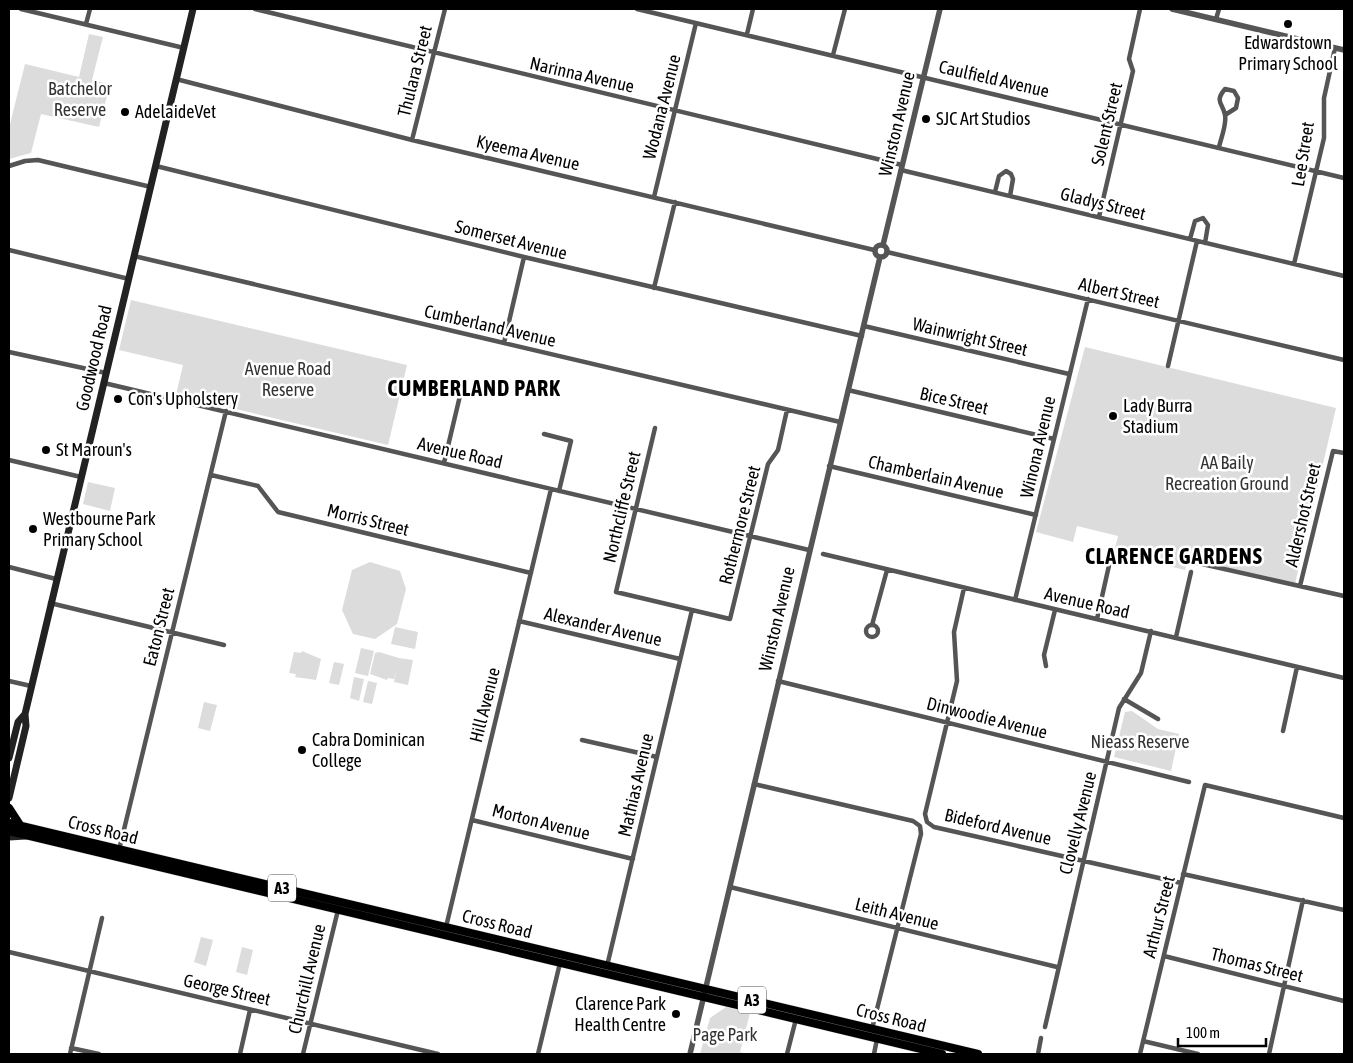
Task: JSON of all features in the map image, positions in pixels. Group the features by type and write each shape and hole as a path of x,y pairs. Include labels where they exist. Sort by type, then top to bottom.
{"highway":[{"path":"9,808 12,816 20,826"},
{"name":"Cross Road","path":"9,823 118,854"},
{"name":"Cross Road","path":"9,832 118,854 797,1015 886,1032 972,1054"},
{"name":"Cross Road","path":"797,1015 865,1035 942,1054"},
{"path":"865,1035 872,1029 878,1038 886,1032"}],"main road":[{"name":"Goodwood Road","path":"9,758 18,722 24,714 31,686 193,9"},
{"name":"Goodwood Road","path":"9,798 26,726 24,714"},
{"path":"9,837 29,836"}],"street":[{"path":"21,9 184,48"},
{"path":"86,24 90,9"},
{"name":"Narinna Avenue","path":"255,9 902,168"},
{"name":"Thulara Street","path":"412,140 444,9"},
{"name":"Caulfield Avenue","path":"637,9 659,11 696,23 1121,123 1344,178"},
{"path":"747,34 753,9"},
{"path":"833,55 845,9"},
{"name":"Winston Avenue","path":"883,245 940,9"},
{"name":"Solent Street","path":"1099,218 1133,71 1129,59 1140,9"},
{"path":"1172,9 1344,50"},
{"path":"1216,20 1219,9"},
{"name":"Wodana Avenue","path":"654,197 696,23"},
{"name":"Lee Street","path":"1294,264 1324,138 1324,98 1334,48"},
{"name":"Kyeema Avenue","path":"176,79 412,140 874,250"},
{"path":"1219,147 1225,115 1219,103 1220,94 1225,89 1234,91 1238,98 1236,108 1225,115"},
{"path":"9,166 25,161 38,160 150,187"},
{"name":"Somerset Avenue","path":"156,166 524,258 862,336"},
{"name":"Gladys Street","path":"902,168 1099,218 1344,276"},
{"path":"995,192 999,176 1006,171 1011,174 1013,179 1010,196"},
{"path":"654,288 675,202"},
{"path":"1190,239 1195,221 1203,218 1208,225 1204,243"},
{"path":"1168,366 1197,241"},
{"path":"883,245 887,252 880,257 876,255 874,250 877,246 883,245"},
{"path":"9,250 129,279"},
{"name":"Albert Street","path":"887,252 1344,360"},
{"name":"Cumberland Avenue","path":"134,256 840,422"},
{"name":"Winston Avenue","path":"690,1054 880,257"},
{"path":"504,343 524,258"},
{"name":"Winona Avenue","path":"1015,600 1088,299"},
{"name":"Wainwright Street","path":"864,326 1069,374"},
{"path":"9,352 106,373"},
{"name":"Avenue Road","path":"104,382 809,550"},
{"path":"444,463 463,383"},
{"name":"Bice Street","path":"848,390 1054,439"},
{"name":"Rothermore Street","path":"692,610 730,619 768,464 778,450 787,410"},
{"name":"Eaton Street","path":"118,854 226,411"},
{"name":"Northcliffe Street","path":"655,428 616,592 692,610"},
{"path":"544,434 571,442 559,490"},
{"name":"Aldershot Street","path":"1300,586 1333,451 1344,454"},
{"path":"9,460 81,477"},
{"name":"Chamberlain Avenue","path":"829,466 1036,515"},
{"name":"Morris Street","path":"211,475 258,486 278,512 531,573"},
{"name":"Hill Avenue","path":"445,931 552,489"},
{"path":"1096,619 1112,552"},
{"name":"Avenue Road","path":"823,554 1344,678"},
{"path":"1193,562 1344,596"},
{"path":"9,567 56,579"},
{"path":"872,625 887,570"},
{"path":"1176,637 1190,572"},
{"path":"947,722 957,681 954,632 964,588"},
{"path":"50,604 224,645"},
{"name":"Mathias Avenue","path":"606,970 692,610"},
{"path":"1046,666 1044,654 1055,610"},
{"name":"Alexander Avenue","path":"520,621 680,659"},
{"name":"Clovelly Avenue","path":"1044,1027 1082,861 1124,699 1141,673 1151,631"},
{"path":"1283,731 1297,667"},
{"path":"9,680 31,686"},
{"name":"Dinwoodie Avenue","path":"778,681 1189,782"},
{"path":"1124,699 1158,720"},
{"name":"Bideford Avenue","path":"947,722 925,814 927,822 934,827 1181,883"},
{"path":"582,740 657,757"},
{"name":"Bideford Avenue","path":"754,784 913,822 920,826 921,834 897,928"},
{"name":"Arthur Street","path":"1140,1054 1204,785 1344,818"},
{"name":"Morton Avenue","path":"472,820 633,859"},
{"path":"1183,874 1344,910"},
{"name":"Leith Avenue","path":"730,887 1057,967"},
{"path":"1269,1054 1303,900"},
{"name":"Churchill Avenue","path":"304,1054 339,906"},
{"path":"70,1054 102,918"},
{"path":"872,1029 897,928"},
{"name":"George Street","path":"9,952 438,1054"},
{"name":"Thomas Street","path":"1164,956 1344,1001"},
{"path":"538,1054 561,959"},
{"path":"240,1054 250,1010"},
{"path":"787,1054 797,1015"},
{"path":"874,1054 878,1038"},
{"path":"1038,1054 1042,1038"},
{"path":"1143,1041 1198,1054"},
{"path":"71,1048 99,1054"}],"green space":[{"name":"Batchelor Reserve","path":"89,34 103,37 92,80 110,84 99,127 41,114 31,153 9,159 9,128 25,64 79,77"},
{"name":"Avenue Road Reserve","path":"131,300 407,365 388,445 176,395 183,365 119,350"},
{"name":"AA Baily Recreation Ground","path":"1085,347 1336,408 1295,584 1188,560 1185,570 1114,553 1118,536 1077,526 1073,542 1036,532"},
{"path":"88,482 115,488 110,511 83,504"},
{"path":"370,562 400,571 406,589 397,624 375,639 353,634 342,610 352,570"},
{"path":"395,627 418,632 415,649 391,644"},
{"path":"361,648 374,651 368,676 355,673"},
{"path":"302,651 321,659 316,680 295,677 296,674 289,673 294,652 301,653"},
{"path":"379,652 413,660 408,685 394,682 396,670 394,679 388,678 387,680 370,674 375,653"},
{"path":"334,662 344,664 339,685 329,683"},
{"path":"354,677 364,679 359,701 350,698"},
{"path":"368,681 377,683 372,704 363,702"},
{"path":"204,702 217,705 210,731 198,728"},
{"name":"Nieass Reserve","path":"1132,711 1158,729 1179,734 1171,771 1114,757 1125,712"},
{"path":"201,937 213,940 206,966 194,962"},
{"path":"242,947 253,950 247,975 236,972"},
{"name":"Page Park","path":"726,1007 750,1013 740,1052 747,1054 700,1054 710,1018"}],"place":[{"name":"Edwardstown Primary School","path":"1288,24"},
{"name":"AdelaideVet","path":"125,112"},
{"name":"SJC Art Studios","path":"926,119"},
{"name":"Con's Upholstery","path":"118,399"},
{"name":"Lady Burra Stadium","path":"1113,416"},
{"name":"St Maroun's","path":"46,450"},
{"name":"Westbourne Park Primary School","path":"33,529"},
{"name":"Cabra Dominican College","path":"302,750"},
{"name":"Clarence Park Health Centre","path":"676,1014"}],"district":[{"name":"CUMBERLAND PARK","path":"474,388"},
{"name":"CLARENCE GARDENS","path":"1174,556"}]}
